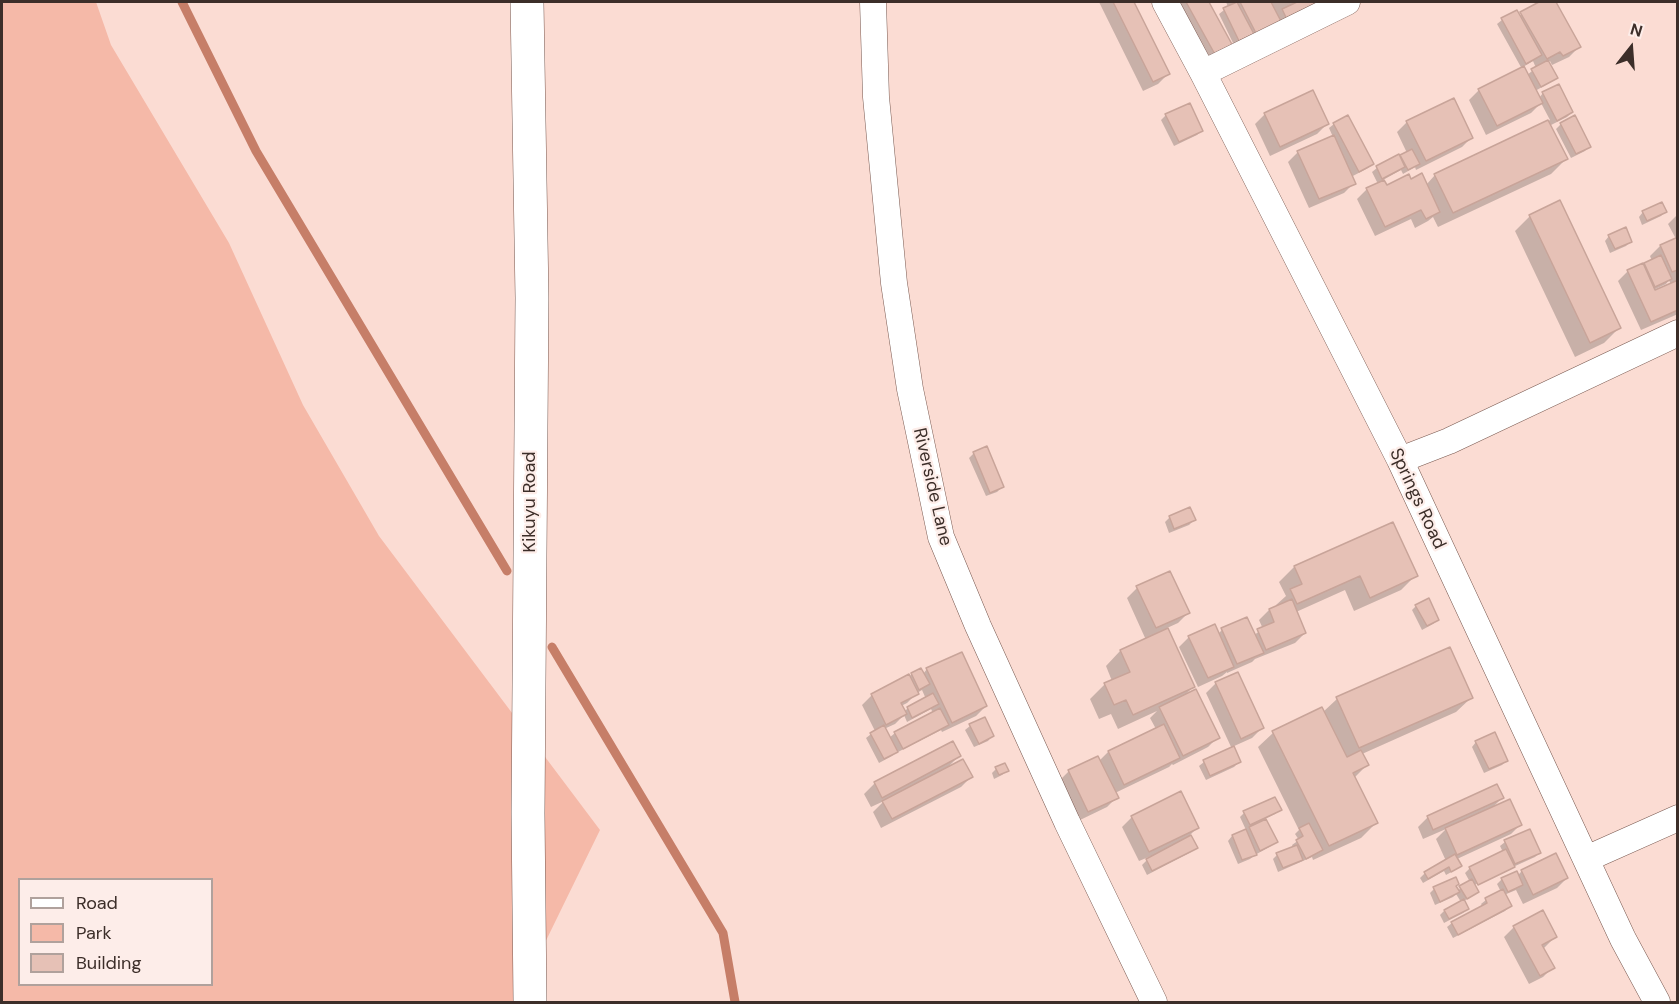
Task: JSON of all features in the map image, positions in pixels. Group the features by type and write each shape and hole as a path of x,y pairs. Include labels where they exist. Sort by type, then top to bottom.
{"main road":[{"name":"Kikuyu Road","path":"527,2 532,298 528,813 530,1002"}],"street":[{"name":"Riverside Lane","path":"873,2 876,97 894,283 910,389 941,537 978,626 1067,822 1154,1002"},
{"name":"Springs Road","path":"1165,2 1400,459 1623,939 1657,1002"},
{"path":"1203,74 1347,2"},
{"path":"1400,459 1449,441 1677,333"},
{"path":"1586,860 1677,818"}],"green space":[{"path":"2,2 96,2 111,45 229,243 303,405 379,536 600,830 516,1002 2,1002"}],"building":[{"path":"1113,2 1134,2 1170,74 1153,82"},
{"path":"1186,2 1209,2 1234,48 1217,58"},
{"path":"1237,2 1254,34 1239,41 1223,8"},
{"path":"1240,2 1271,2 1284,27 1259,39"},
{"path":"1297,2 1342,2 1290,26 1282,9"},
{"path":"1539,2 1556,2 1581,47 1563,56 1560,52 1547,59 1520,12"},
{"path":"1517,10 1542,55 1526,64 1501,18"},
{"path":"1548,60 1558,78 1541,87 1531,69"},
{"path":"1524,66 1543,103 1497,126 1478,89"},
{"path":"1559,84 1573,112 1557,121 1542,92"},
{"path":"1313,90 1329,124 1280,147 1264,113"},
{"path":"1454,98 1473,138 1426,161 1406,121"},
{"path":"1190,103 1203,131 1179,142 1165,114"},
{"path":"1348,115 1374,164 1359,172 1333,123"},
{"path":"1575,115 1591,147 1576,154 1560,123"},
{"path":"1548,120 1568,159 1453,213 1434,174"},
{"path":"1334,135 1356,184 1319,199 1297,151"},
{"path":"1412,149 1420,164 1408,170 1400,155"},
{"path":"1399,154 1405,167 1382,179 1376,166"},
{"path":"1422,173 1440,212 1426,219 1421,210 1385,227 1366,188 1384,180 1387,185 1409,174 1411,179"},
{"path":"1560,200 1621,328 1590,343 1529,215"},
{"path":"1662,202 1667,212 1647,221 1642,211"},
{"path":"1626,227 1632,242 1615,249 1608,235"},
{"path":"1678,237 1678,270 1672,272 1660,245"},
{"path":"1661,255 1672,279 1655,287 1644,263"},
{"path":"1643,263 1655,290 1678,280 1678,310 1651,322 1627,270"},
{"path":"987,446 1004,487 990,493 973,452"},
{"path":"1190,507 1196,520 1174,529 1169,516"},
{"path":"1393,522 1418,576 1370,598 1360,576 1297,604 1290,589 1302,584 1294,566"},
{"path":"1170,571 1190,613 1156,628 1136,586"},
{"path":"1429,598 1439,620 1427,626 1415,605"},
{"path":"1292,599 1306,633 1266,650 1257,629 1274,622 1269,609"},
{"path":"1247,617 1264,653 1237,664 1221,628"},
{"path":"1215,624 1234,667 1208,678 1188,636"},
{"path":"1168,628 1195,687 1133,715 1126,700 1114,705 1104,683 1130,672 1120,650"},
{"path":"1450,647 1473,698 1359,748 1336,697"},
{"path":"962,652 987,706 952,723 926,668"},
{"path":"921,668 930,684 919,690 911,673"},
{"path":"1238,672 1264,728 1241,739 1215,682"},
{"path":"909,674 919,694 901,703 907,714 886,725 871,694"},
{"path":"1196,689 1220,738 1183,756 1159,707"},
{"path":"933,693 939,704 912,718 907,707"},
{"path":"1322,707 1347,757 1361,750 1369,765 1353,773 1378,823 1329,846 1272,731"},
{"path":"940,708 949,725 903,749 894,732"},
{"path":"985,717 994,736 979,744 969,724"},
{"path":"1164,724 1180,758 1124,785 1108,751"},
{"path":"884,725 898,752 884,759 870,733"},
{"path":"1495,732 1508,761 1489,769 1475,741"},
{"path":"953,741 961,756 882,798 874,782"},
{"path":"1234,746 1241,762 1210,776 1203,760"},
{"path":"1098,756 1119,798 1088,812 1068,770"},
{"path":"963,759 973,777 892,819 882,801"},
{"path":"1005,763 1009,771 999,775 995,767"},
{"path":"1497,784 1504,798 1433,830 1427,816"},
{"path":"1181,791 1199,828 1149,852 1131,816"},
{"path":"1275,797 1282,810 1250,825 1243,811"},
{"path":"1510,799 1522,825 1457,855 1445,828"},
{"path":"1266,819 1278,842 1260,851 1249,827"},
{"path":"1309,823 1323,850 1306,859 1296,840 1303,836 1299,828"},
{"path":"1246,829 1257,855 1242,860 1232,835"},
{"path":"1530,829 1541,853 1515,864 1504,840"},
{"path":"1191,835 1198,848 1152,871 1146,859"},
{"path":"1297,845 1303,860 1283,868 1276,853"},
{"path":"1506,849 1515,867 1478,885 1469,867"},
{"path":"1556,853 1568,878 1533,895 1521,870"},
{"path":"1455,854 1462,866 1451,872 1449,867 1428,879 1424,872"},
{"path":"1517,871 1523,885 1508,892 1501,878"},
{"path":"1456,877 1459,884 1456,886 1460,892 1440,902 1433,887"},
{"path":"1472,879 1479,892 1467,899 1459,886"},
{"path":"1503,889 1512,906 1458,935 1451,922 1487,903 1485,898"},
{"path":"1464,899 1469,909 1449,919 1444,910"},
{"path":"1543,910 1557,937 1542,945 1555,968 1540,976 1513,926"}],"waterway":[{"path":"182,2 256,151 507,571"},
{"path":"552,647 723,933 735,1002"}]}
